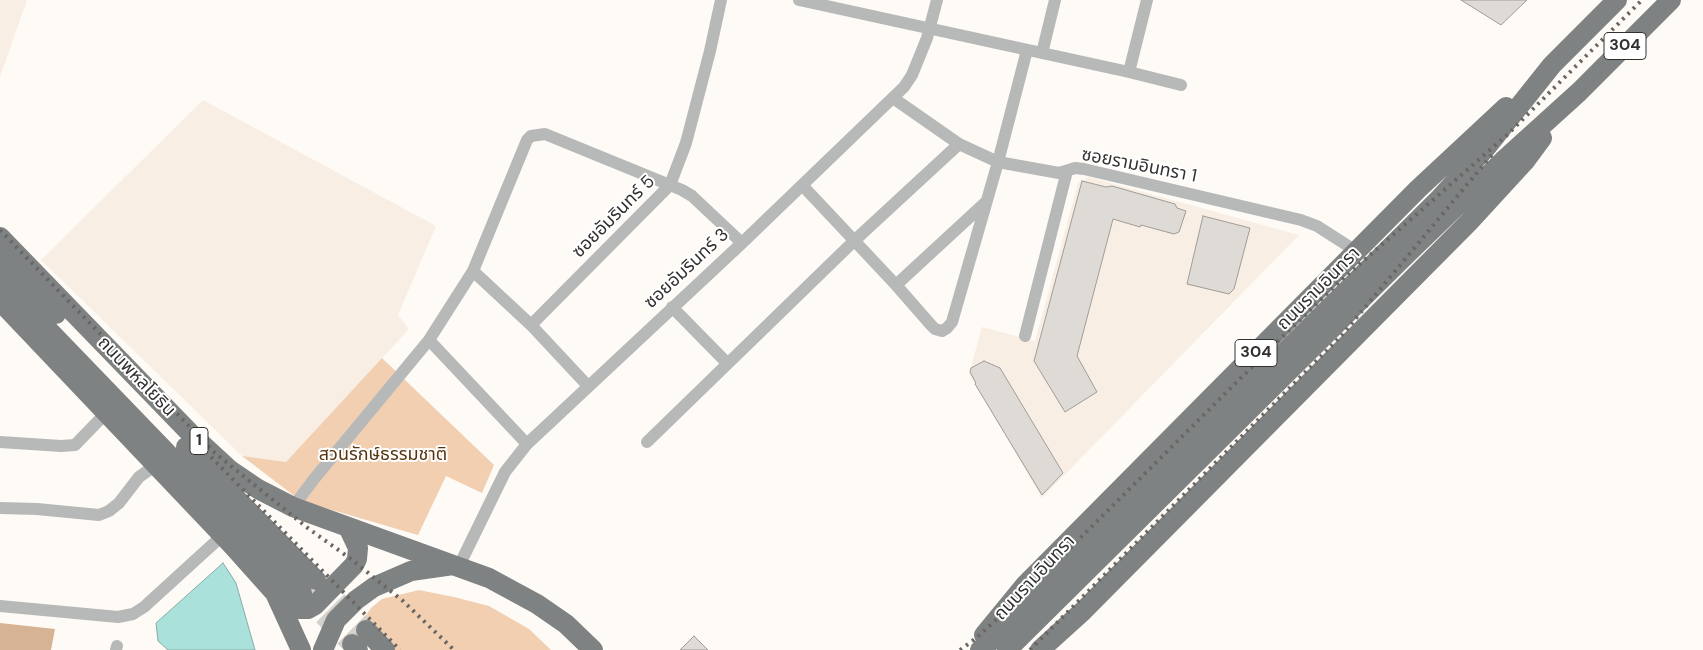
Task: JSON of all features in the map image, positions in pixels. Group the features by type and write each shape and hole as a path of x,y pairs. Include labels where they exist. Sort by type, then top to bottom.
{"main road":[{"name":"ถนนรามอินทรา","path":"970,650 1025,585 1356,251 1418,189 1552,65 1617,0"},
{"name":"ถนนรามอินทรา","path":"980,650 1118,528 1579,92 1671,0"},
{"name":"ถนนรามอินทรา","path":"1007,650 1118,528 1440,198 1485,149 1552,65"},
{"name":"ถนนรามอินทรา","path":"1040,650 1083,611 1469,222 1525,161 1579,92"},
{"name":"ถนนพหลโยธิน","path":"0,237 216,458 230,470 258,489 293,507 456,565 505,585 566,624 593,650"},
{"name":"ถนนพหลโยธิน","path":"0,257 309,587 0,280"},
{"path":"0,300 223,534 275,593 290,606 308,609 315,605 354,565 358,548 348,527"},
{"path":"323,650 336,620 356,600 374,587 411,571 456,565"},
{"path":"275,593 301,650"},
{"path":"358,641 385,650"}],"street":[{"name":"ซอยอัมรินทร์ 5","path":"531,325 670,184 686,144 721,0"},
{"path":"799,0 818,2 930,30 1129,72 1181,85"},
{"name":"ซอยอัมรินทร์ 3","path":"456,565 505,472 527,444 742,243 904,87 912,75 930,30 937,0"},
{"path":"1042,53 1055,0"},
{"path":"1129,72 1147,0"},
{"path":"802,185 935,329 942,331 947,328 952,322 998,162 1027,50"},
{"name":"ซอยรามอินทรา 1","path":"893,98 959,144 998,162 1059,173 1075,168 1084,169 1301,220 1317,226 1356,251"},
{"path":"293,507 428,340 473,271 527,140 535,134 545,134 670,184 692,196 742,243"},
{"path":"647,442 854,241 959,144"},
{"path":"1025,336 1067,170"},
{"path":"896,285 986,202"},
{"path":"473,271 531,325 588,386"},
{"path":"672,307 727,363"},
{"path":"428,340 527,444"},
{"path":"0,442 61,446 75,445 107,412"},
{"path":"0,508 99,515 109,511 119,503 139,477 156,465"},
{"path":"0,606 118,617 133,614 144,607 223,534"}],"shaded area":[{"path":"0,0 27,0 0,77"},
{"path":"203,100 436,226 398,315 409,329 286,462 242,456 41,260"},
{"path":"1089,177 1299,235 1042,498 969,374 982,327 1035,341 1078,183"},
{"path":"0,623 55,629 51,650 0,650"}],"green space":[{"name":"สวนรักษ์ธรรมชาติ","path":"382,358 494,465 482,493 446,476 418,535 301,501 242,456 286,462"},
{"path":"419,590 489,606 529,629 551,650 393,650 364,618 371,608 382,599"}],"water":[{"path":"223,563 236,583 255,650 168,650 158,641 156,623"}],"building":[{"path":"1461,0 1527,0 1501,25"},
{"path":"1082,181 1106,187 1112,186 1175,204 1177,208 1186,211 1179,232 1174,234 1113,219 1077,356 1097,392 1065,412 1034,361"},
{"path":"1203,216 1250,228 1234,289 1229,294 1187,284"},
{"path":"984,361 1000,368 1063,473 1042,495 975,384 970,372 971,368"},
{"path":"694,636 708,650 680,650"}],"tunnel":[{"path":"316,580 366,630"},
{"path":"302,594 352,644"}],"railway":[{"path":"960,650 1019,599 1337,284 1507,135 1642,0"},
{"path":"1030,650 1342,335 1495,151"},
{"path":"0,230 215,453 309,529 351,559 403,601 454,650"},
{"path":"211,457 400,650"}]}
